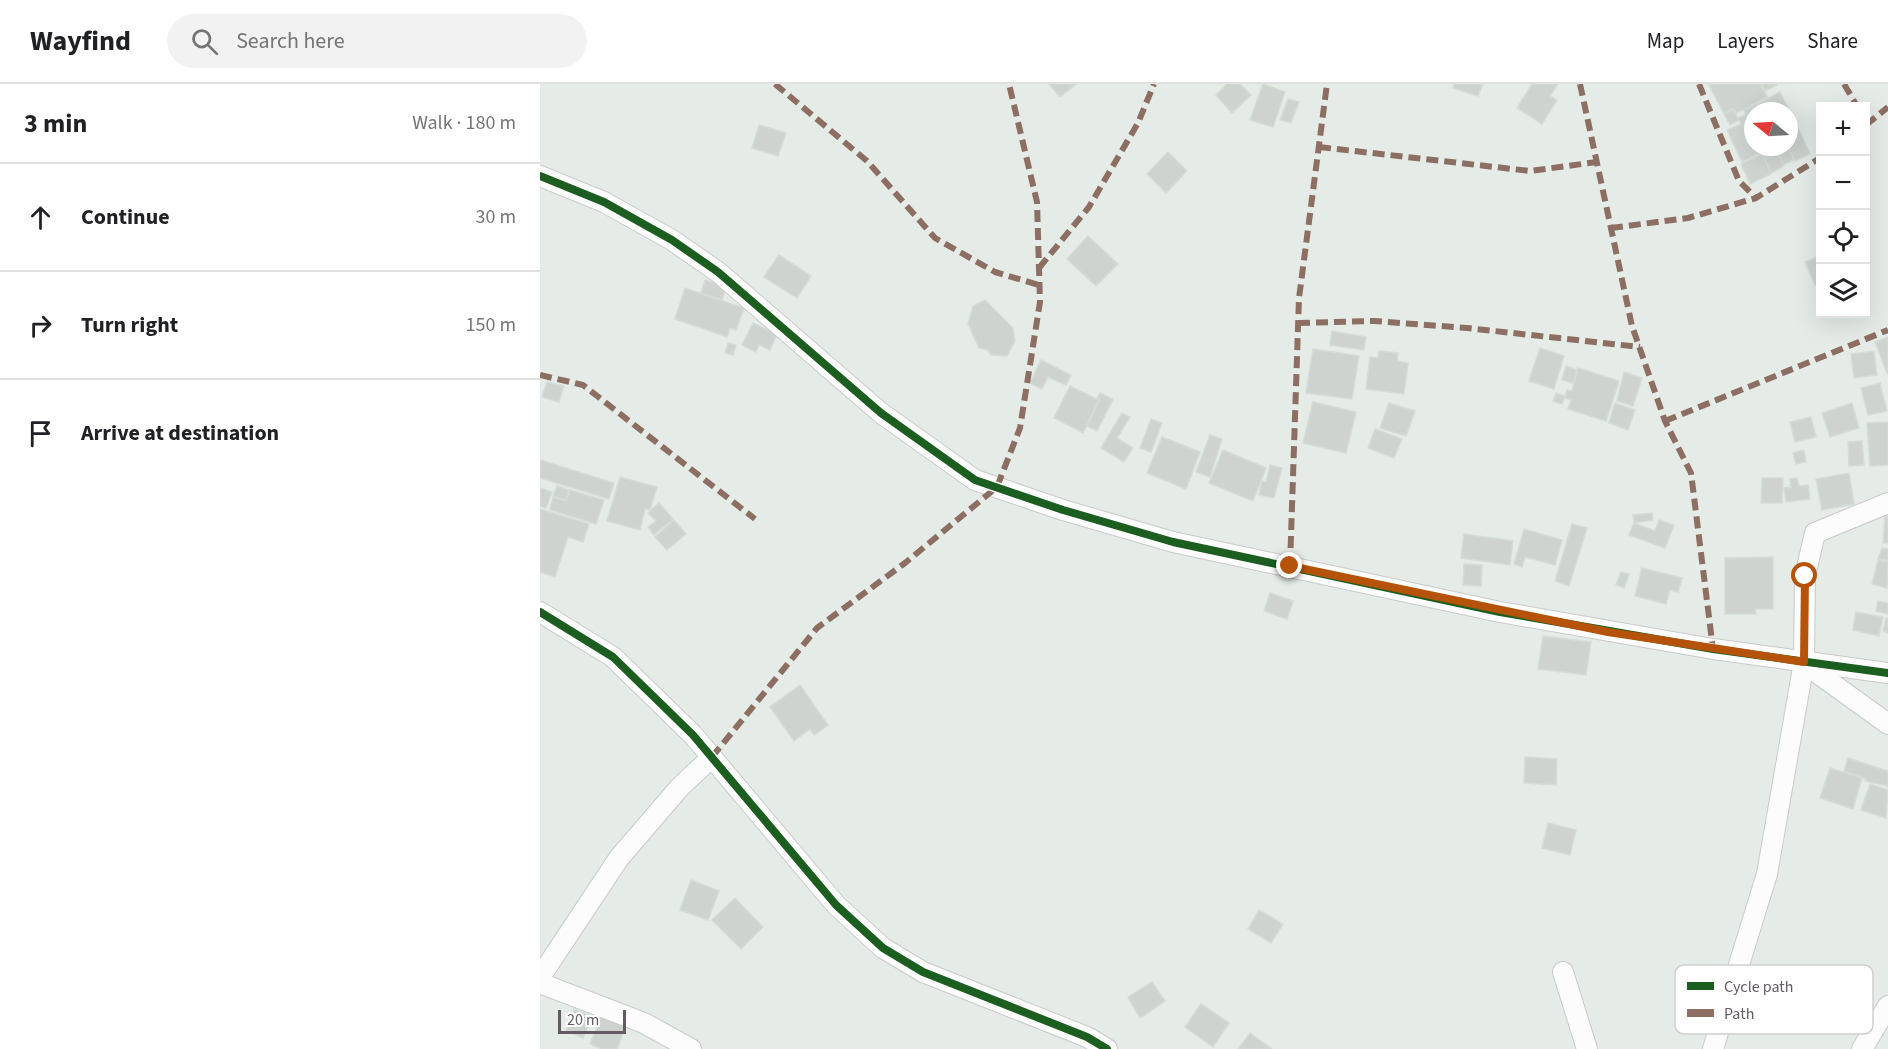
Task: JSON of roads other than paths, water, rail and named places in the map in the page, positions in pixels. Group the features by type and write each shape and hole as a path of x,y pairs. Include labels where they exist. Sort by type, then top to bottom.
{"street":[{"path":"540,176 604,202 672,240 718,272 881,412 975,480 1063,510 1173,542 1510,614 1608,632 1888,673"},
{"path":"1739,965 1767,874 1804,662 1805,576 1815,534 1888,503"},
{"path":"540,612 613,657 693,735 836,905 883,948 923,972 1087,1037 1107,1049"},
{"path":"1804,662 1888,724"},
{"path":"540,977 619,858 680,786 712,757"},
{"path":"1563,972 1587,1049"},
{"path":"540,983 644,1023 691,1049"},
{"path":"1873,1031 1888,1006"},
{"path":"1713,1049 1718,1034"},
{"path":"1862,1049 1871,1034"}]}
